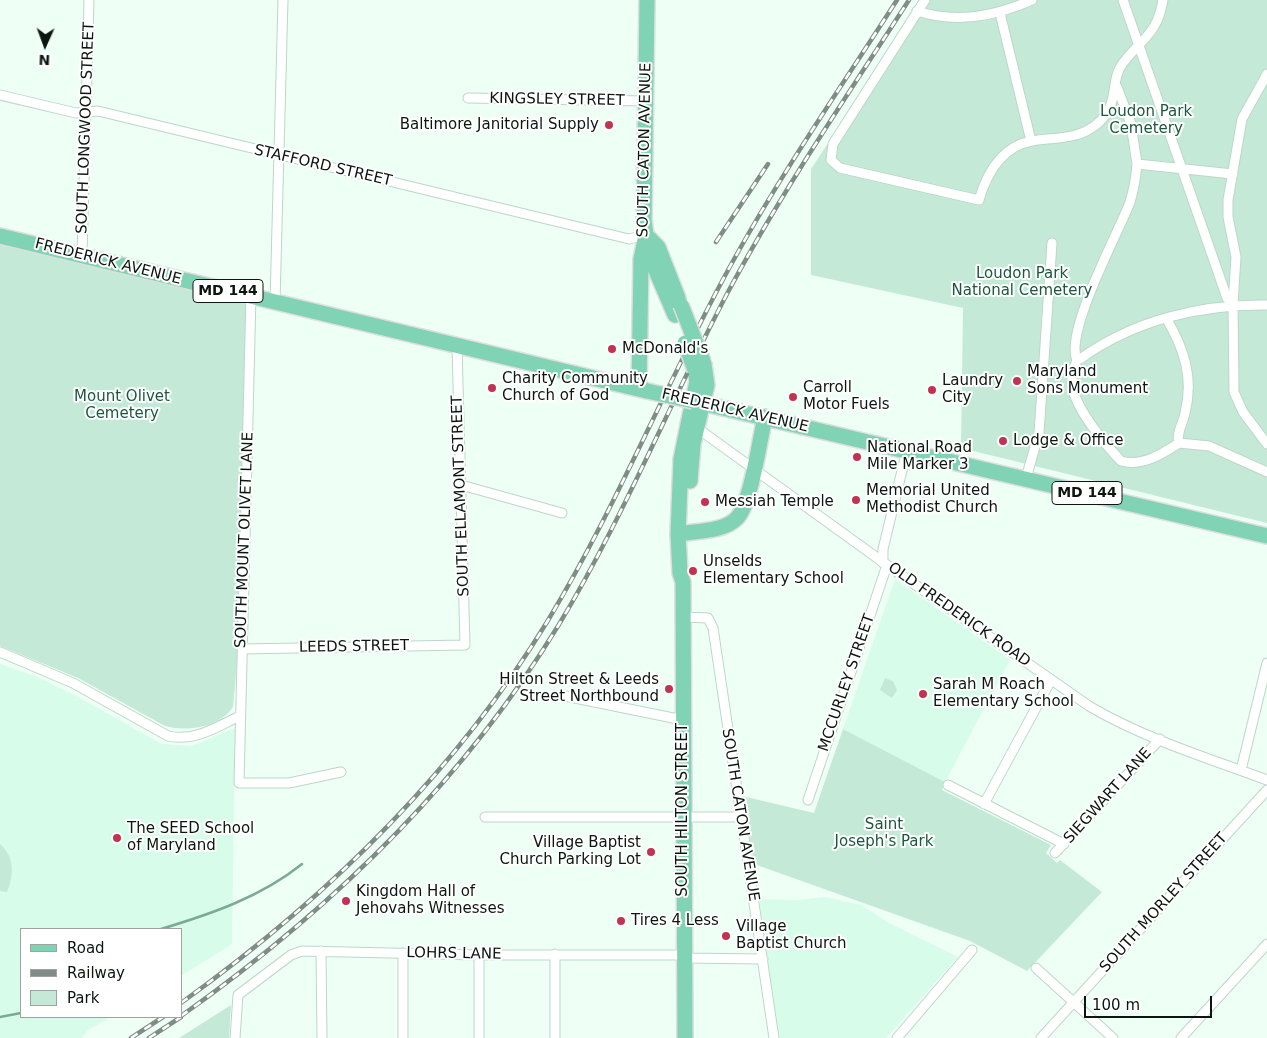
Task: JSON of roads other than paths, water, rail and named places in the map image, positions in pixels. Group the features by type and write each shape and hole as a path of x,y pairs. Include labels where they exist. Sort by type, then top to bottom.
{"main road":[{"name":"SOUTH CATON AVENUE","path":"643,390 641,259 646,235 644,220 647,0"},
{"name":"SOUTH HILTON STREET","path":"646,235 658,246 678,310 707,385 699,402 681,459 683,533 687,574 683,582 682,617 685,1038"},
{"name":"FREDERICK AVENUE","path":"0,236 457,346 907,450 1267,536"},
{"name":"SOUTH HILTON STREET","path":"683,533 699,402"},
{"path":"683,533 717,528 737,518 746,499 765,417"}],"street":[{"name":"SOUTH LONGWOOD STREET","path":"82,256 89,0"},
{"path":"275,302 283,0"},
{"path":"925,0 832,144 830,156 834,164 979,200 987,178 998,161 1017,147 1031,141 1072,137 1092,129 1106,116 1116,94 1116,84 1121,65 1154,29 1163,0"},
{"path":"918,11 930,15 957,18 1000,13 1032,0"},
{"path":"1123,0 1227,298 1233,304"},
{"path":"1000,13 1031,141"},
{"path":"1267,74 1242,119 1228,200 1228,217 1236,256 1233,304 1234,392 1243,412 1267,444"},
{"path":"1116,84 1131,124 1137,164 1134,190 1104,257 1087,302 1074,349 1077,360 1073,374 1073,390 1083,411 1121,461 1131,464 1158,457 1179,443 1209,446 1267,472"},
{"name":"STAFFORD STREET","path":"0,95 76,113 98,111 629,239 646,235"},
{"name":"KINGSLEY STREET","path":"468,98 646,101"},
{"path":"1137,164 1233,174"},
{"path":"1026,478 1039,433 1052,243"},
{"name":"SOUTH MOUNT OLIVET LANE","path":"252,296 238,783 289,783 342,772"},
{"path":"1077,360 1129,332 1192,310 1233,304 1267,305"},
{"path":"1166,318 1183,350 1189,383 1185,416 1178,437 1179,443"},
{"name":"SOUTH ELLAMONT STREET","path":"457,346 465,645"},
{"name":"OLD FREDERICK ROAD","path":"697,428 885,564 1101,713 1160,739 1267,780"},
{"name":"MCCURLEY STREET","path":"808,800 885,564 883,549 907,450"},
{"path":"461,485 562,513"},
{"name":"SOUTH CATON AVENUE","path":"682,617 703,617 711,622 774,1038"},
{"name":"LEEDS STREET","path":"242,650 465,645"},
{"path":"0,652 73,684 168,736 178,738 196,736 240,716"},
{"path":"1241,770 1267,663"},
{"path":"984,804 1051,680"},
{"path":"565,696 683,720"},
{"name":"SIEGWART LANE","path":"1056,853 1160,739"},
{"path":"948,785 1064,844"},
{"name":"SOUTH MORLEY STREET","path":"1041,1038 1267,790"},
{"path":"485,817 740,817"},
{"path":"1181,1038 1267,944"},
{"path":"897,1038 972,950"},
{"path":"321,951 322,1038"},
{"name":"LOHRS LANE","path":"235,1038 238,995 295,953 321,951 479,955 555,954 763,959"},
{"path":"403,954 404,1038"},
{"path":"555,954 555,1038"},
{"path":"479,955 479,1038"},
{"path":"1036,968 1113,1038"}],"waterway":[{"path":"164,928 217,911 253,895 286,876 302,864"},
{"path":"0,1017 20,1013"}],"railway":[{"path":"182,1002 235,963 286,921 384,831 429,782 511,678 547,622 593,540 697,329 739,250 805,142 897,0"},
{"path":"182,1015 290,932 390,840 480,738 520,683 558,626 604,544 728,292 770,217 909,0"},
{"path":"716,242 768,164"},
{"path":"131,1038 161,1018"},
{"path":"149,1038 179,1018"}],"place":[{"name":"Baltimore Janitorial Supply","path":"609,125"},
{"name":"McDonald's","path":"612,349"},
{"name":"Maryland Sons Monument","path":"1017,381"},
{"name":"Charity Community Church of God","path":"492,388"},
{"name":"Laundry City","path":"932,390"},
{"name":"Carroll Motor Fuels","path":"793,397"},
{"name":"Lodge & Office","path":"1003,441"},
{"name":"National Road Mile Marker 3","path":"857,457"},
{"name":"Memorial United Methodist Church","path":"856,500"},
{"name":"Messiah Temple","path":"705,502"},
{"name":"Unselds Elementary School","path":"693,571"},
{"name":"Hilton Street & Leeds Street Northbound","path":"669,689"},
{"name":"Sarah M Roach Elementary School","path":"923,694"},
{"name":"The SEED School of Maryland","path":"117,838"},
{"name":"Village Baptist Church Parking Lot","path":"651,852"},
{"name":"Kingdom Hall of Jehovahs Witnesses","path":"346,901"},
{"name":"Tires 4 Less","path":"621,921"},
{"name":"Village Baptist Church","path":"726,936"}],"park label":[{"name":"Loudon Park Cemetery","path":"1146,120"},
{"name":"Loudon Park National Cemetery","path":"1022,282"},
{"name":"Mount Olivet Cemetery","path":"122,406"},
{"name":"Saint Joseph's Park","path":"884,834"}]}
